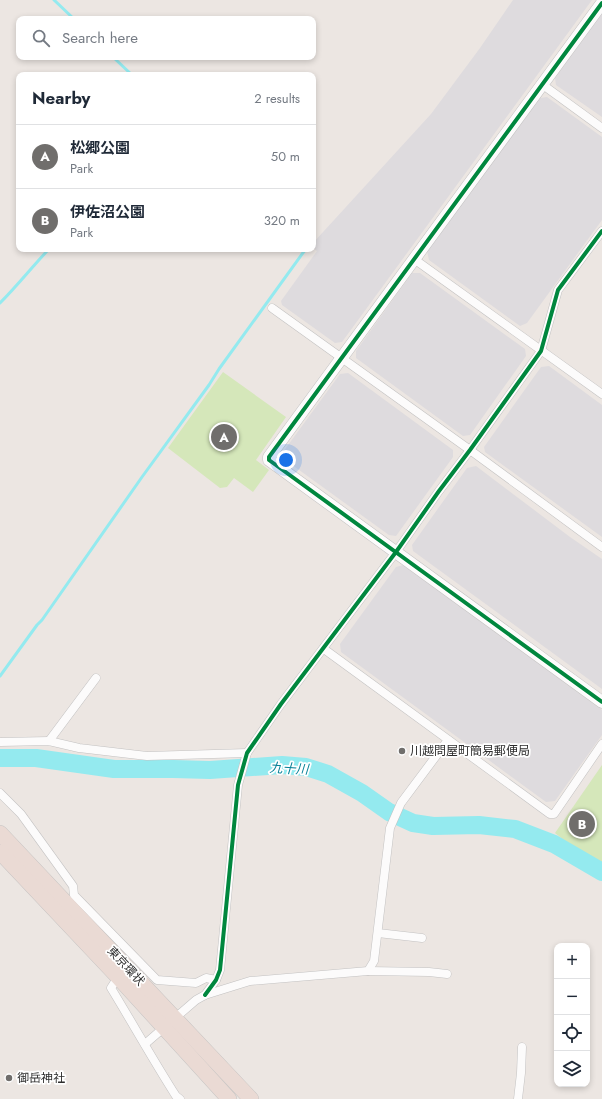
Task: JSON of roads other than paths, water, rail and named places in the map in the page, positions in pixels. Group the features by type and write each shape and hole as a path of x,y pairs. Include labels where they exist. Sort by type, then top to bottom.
{"highway":[{"name":"東京環状","path":"0,833 72,902 229,1099"},
{"name":"東京環状","path":"0,852 118,977 251,1099"}],"street":[{"path":"602,3 269,457 270,460 602,702"},
{"path":"543,85 602,128"},
{"path":"205,995 216,980 220,970 239,782 246,753 281,704 396,552 438,491 470,450 541,351 558,290 602,231"},
{"path":"414,258 602,394"},
{"path":"272,308 470,450 602,548"},
{"path":"324,649 550,814 554,814 602,744"},
{"path":"49,742 96,678"},
{"path":"368,971 374,961 390,828 401,803 448,740"},
{"path":"0,742 49,742 79,748 147,756 246,753"},
{"path":"0,793 21,814 73,886 72,902 157,980 196,983 206,978 216,980"},
{"path":"378,933 422,938"},
{"path":"145,1044 196,1000 205,995 250,981 368,971 429,972 448,974"},
{"path":"118,977 111,988 176,1098"},
{"path":"518,1099 522,1047"}],"waterway":[{"path":"54,0 71,16"},
{"path":"116,60 129,72"},
{"path":"0,303 46,252"},
{"path":"0,676 42,620 142,477 304,252"},
{"name":"九十川","path":"0,758 36,758 114,769 210,770 282,765 306,767 328,774 362,793 389,812 413,823 433,826 479,825 515,829 554,844 602,872"}],"place":[{"name":"松郷公園","path":"224,437"},
{"name":"川越問屋町簡易郵便局","path":"402,751"},
{"name":"伊佐沼公園","path":"582,824"},
{"name":"御岳神社","path":"9,1078"}]}
